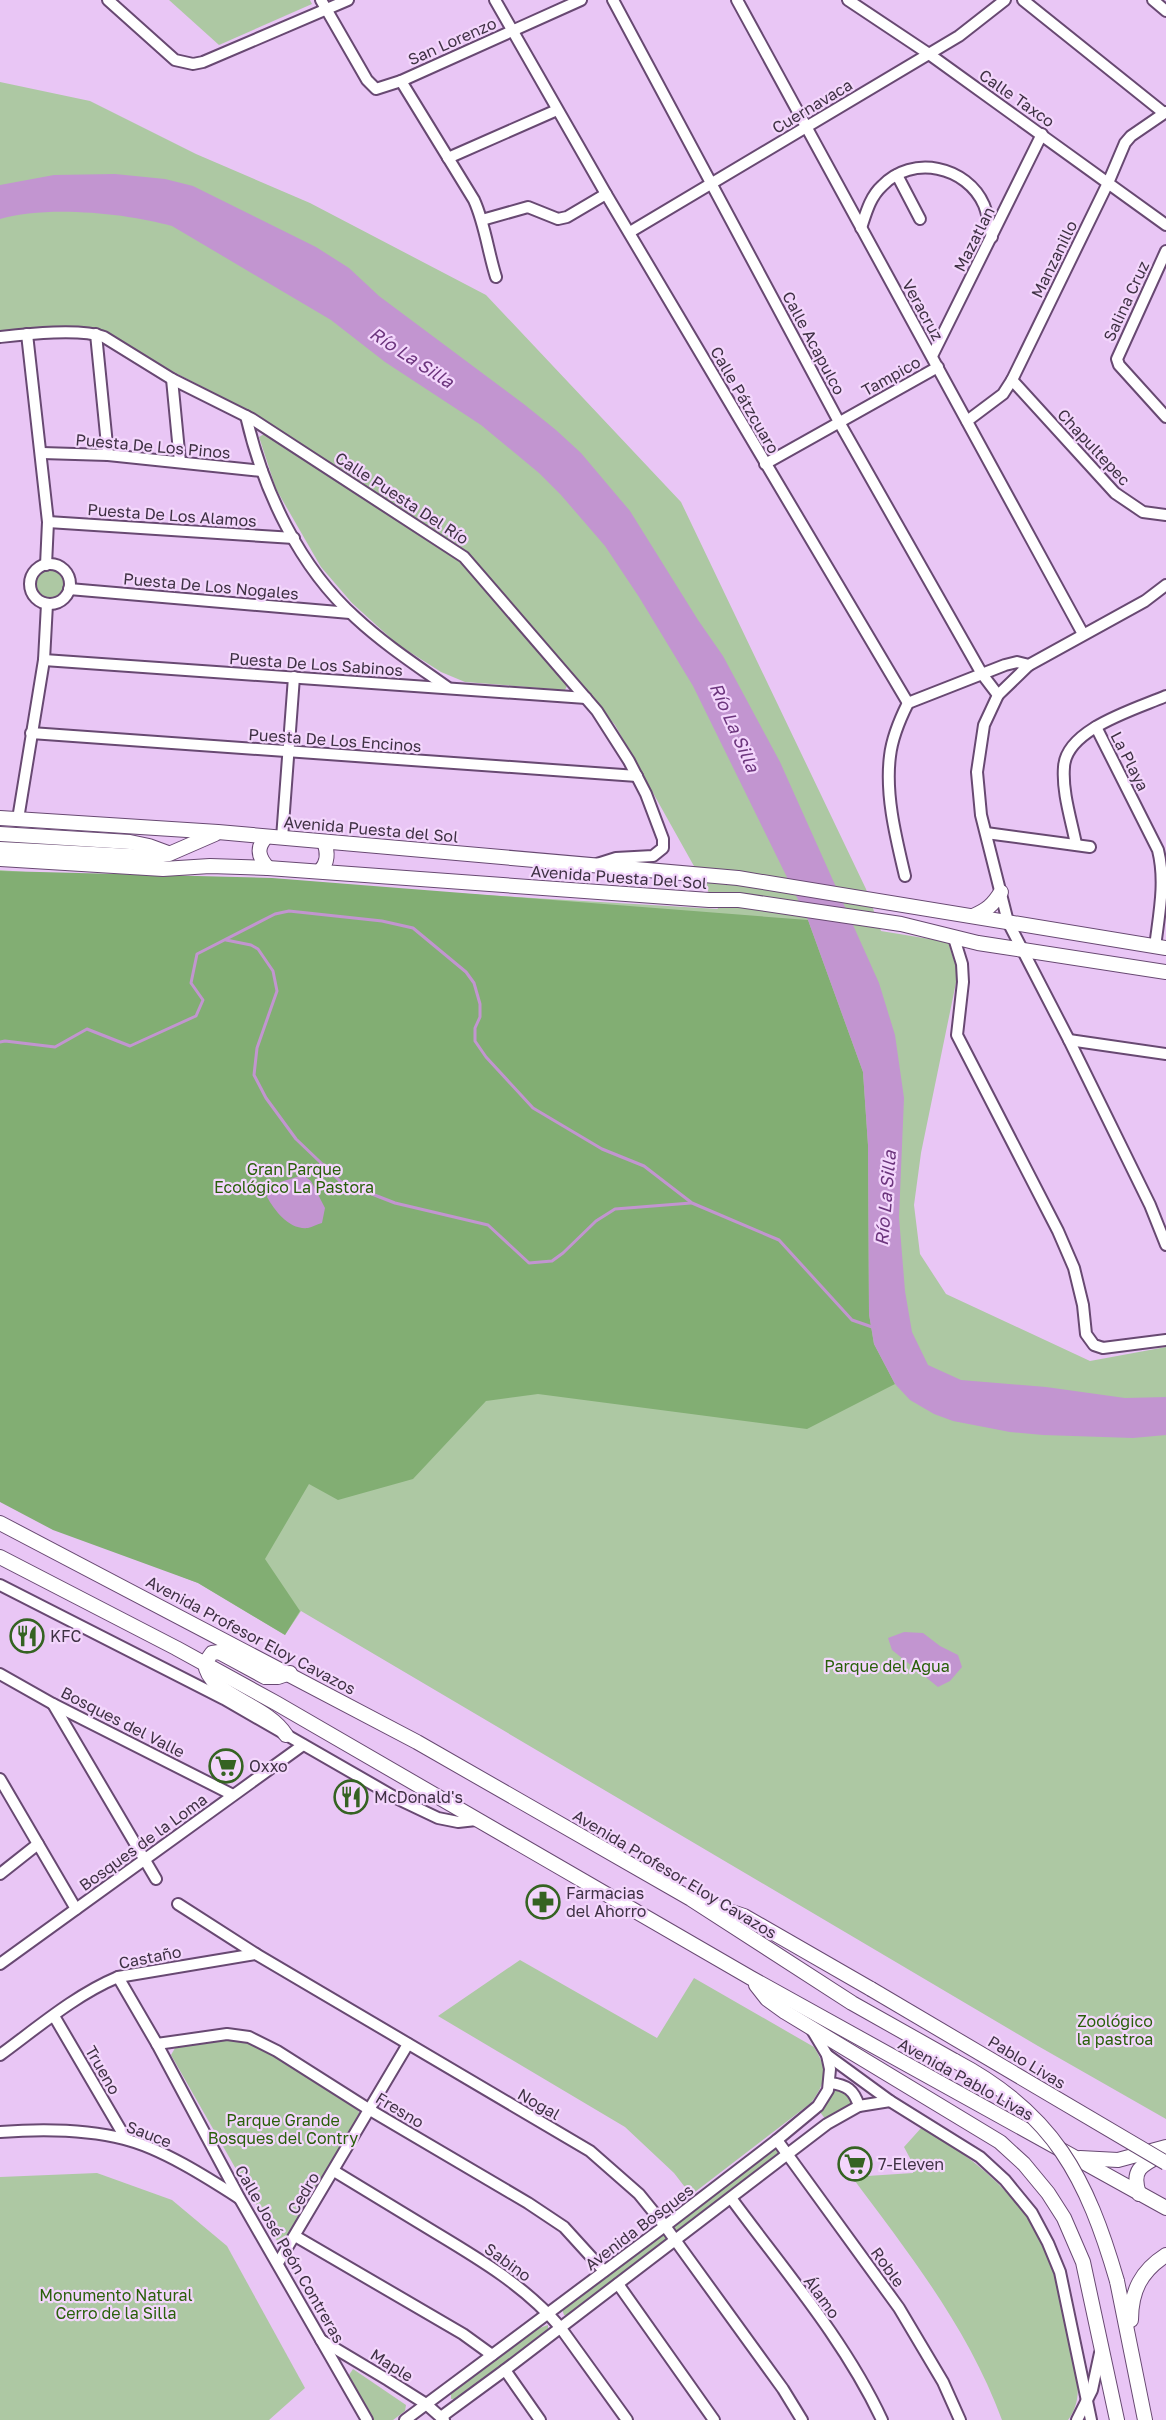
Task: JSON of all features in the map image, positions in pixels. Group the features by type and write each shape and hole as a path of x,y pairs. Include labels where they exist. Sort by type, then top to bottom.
{"main road":[{"name":"Avenida Puesta del Sol","path":"0,818 218,832 738,878 973,916"},
{"path":"0,849 149,857 169,854 218,832"},
{"path":"0,834 130,842 210,866"},
{"path":"266,837 259,850 268,868"},
{"path":"320,871 325,864 327,854 324,842"},
{"path":"0,859 163,869 210,866"},
{"name":"Avenida Puesta Del Sol","path":"210,866 320,871 709,900 739,900 901,924 954,938 1166,972"},
{"path":"973,916 995,903 1000,892"},
{"path":"973,916 1160,948"},
{"name":"Avenida Profesor Eloy Cavazos","path":"0,1522 417,1742 691,1899 852,2003 978,2073 1014,2099 1035,2119 1068,2160 1093,2207 1117,2282 1145,2420"},
{"path":"0,1557 276,1702 751,1978 767,1999 1000,2142 1023,2164 1047,2193 1064,2218 1074,2240 1083,2262 1117,2420"},
{"path":"286,1735 276,1721 267,1714 217,1686 208,1675 205,1663 212,1653 219,1652 265,1677 278,1677 290,1673"},
{"name":"Pablo Livas","path":"691,1899 744,1916 1166,2163"},
{"name":"Avenida Pablo Livas","path":"751,1978 1166,2208"},
{"path":"1075,2157 1118,2160 1166,2147"},
{"path":"1139,2194 1136,2181 1137,2172 1148,2162 1166,2153"},
{"path":"1130,2346 1131,2306 1135,2289 1145,2272 1166,2255"}],"street":[{"path":"108,0 175,60 193,64 324,5 348,0"},
{"name":"Calle Pátzcuaro","path":"495,0 606,194 908,703"},
{"name":"San Lorenzo","path":"324,5 373,88 380,88 401,81 581,0"},
{"name":"Calle Acapulco","path":"613,0 840,422 982,674 998,695"},
{"name":"Veracruz","path":"737,0 1083,634"},
{"name":"Calle Taxco","path":"848,0 929,54 1166,225"},
{"name":"Cuernavaca","path":"630,232 929,54 974,25 1005,0"},
{"path":"1023,0 1165,112"},
{"path":"1153,0 1166,11"},
{"path":"401,81 474,200 482,220 496,277"},
{"path":"448,158 557,110"},
{"name":"Manzanillo","path":"967,421 1003,394 1012,380 1108,183 1125,143 1131,136 1165,112"},
{"name":"Mazatlan","path":"932,356 1042,134"},
{"path":"861,228 873,196 883,184 897,176 928,167 948,171 965,180 984,206 992,237"},
{"path":"897,176 920,219"},
{"path":"482,220 528,207 558,219 567,217 606,194"},
{"name":"Salina Cruz","path":"1166,251 1117,359 1119,365 1166,417"},
{"path":"27,334 48,522 46,565"},
{"path":"0,336 96,334 108,455"},
{"name":"Calle Puesta Del Río","path":"96,334 172,379 246,416 464,557 586,698 613,735 637,776 657,822 663,839 663,848 653,856 616,858 594,865"},
{"name":"Tampico","path":"765,464 938,367"},
{"path":"172,379 180,462"},
{"name":"Chapultepec","path":"1012,380 1115,494 1143,512 1166,515"},
{"path":"246,416 254,448 279,511 319,576 350,612 385,642 449,688"},
{"name":"Puesta De Los Pinos","path":"42,453 108,455 262,471"},
{"name":"Puesta De Los Alamos","path":"48,522 294,538"},
{"path":"46,565 57,566 66,573 69,590 58,603 47,604 33,595 30,583 34,572 46,565"},
{"path":"1166,585 1145,601 1029,664 998,695 984,725 977,772 978,796 1008,922 1150,1205 1166,1245"},
{"name":"Puesta De Los Nogales","path":"69,590 350,612"},
{"path":"18,819 44,660 47,604"},
{"name":"Puesta De Los Sabinos","path":"44,660 586,698"},
{"path":"905,876 891,796 890,755 908,703 1011,663 1029,664"},
{"path":"282,838 294,677"},
{"path":"1076,844 1064,787 1064,765 1071,746 1082,735 1096,727 1166,696"},
{"name":"La Playa","path":"1096,727 1158,850 1164,880 1160,948"},
{"name":"Puesta De Los Encinos","path":"31,733 637,776"},
{"path":"986,833 1090,847"},
{"path":"954,938 962,964 963,982 957,1035 1062,1240 1074,1268 1083,1305 1086,1334 1094,1345 1103,1348 1166,1340"},
{"path":"1069,1040 1166,1054"},
{"path":"0,1584 224,1700 381,1790 438,1818 458,1822 476,1820"},
{"name":"Bosques del Valle","path":"0,1674 53,1704 233,1795"},
{"path":"53,1704 156,1879"},
{"name":"Bosques de la Loma","path":"0,1964 303,1745"},
{"path":"0,1781 76,1909"},
{"path":"0,1874 38,1844"},
{"name":"Nogal","path":"178,1904 256,1954 590,2151 639,2194 665,2226 783,2389 802,2420"},
{"name":"Castaño","path":"0,2055 54,2016 98,1987 118,1977 256,1954"},
{"name":"Calle José Peón Contreras","path":"118,1977 157,2044 240,2199 367,2420"},
{"name":"Trueno","path":"54,2016 126,2139"},
{"path":"810,2027 828,2055 890,2101 980,2157 1018,2193 1048,2243 1060,2272 1091,2420"},
{"name":"Fresno","path":"157,2044 226,2034 249,2037 277,2051 564,2227 604,2271"},
{"name":"Cedro","path":"278,2263 408,2044"},
{"path":"828,2055 830,2082 848,2087 853,2092 859,2106"},
{"name":"Avenida Bosques","path":"405,2420 549,2314 777,2140 818,2106 825,2097 830,2082"},
{"name":"Avenida Bosques","path":"442,2418 837,2117 859,2106 890,2101"},
{"name":"Sauce","path":"0,2132 58,2131 126,2139 204,2175 240,2199"},
{"name":"Roble","path":"777,2140 899,2308 943,2382 960,2420"},
{"name":"Sabino","path":"334,2171 481,2260 513,2282 560,2327 627,2420"},
{"name":"Álamo","path":"731,2198 840,2347 882,2420"},
{"path":"295,2236 463,2334 492,2355"},
{"path":"618,2284 714,2420"},
{"name":"Maple","path":"321,2340 426,2404 442,2418"},
{"path":"1077,2420 1087,2402 1096,2376 1101,2347"},
{"path":"505,2370 540,2420"}],"green space":[{"path":"169,0 310,0 312,4 219,45"},
{"name":"Gran Parque Ecológico La Pastora","path":"0,82 90,101 196,154 310,203 486,295 681,502 866,889 881,931 948,942 958,973 921,1153 914,1205 920,1254 946,1294 1090,1361 1166,1347 1166,2119 1038,2046 301,1611 285,1635 198,1583 61,1529 0,1500 0,870 216,887 283,883 718,909 615,725 467,558 255,414 96,332 0,331"},
{"path":"264,434 463,563 568,684 565,690 465,682 441,672 397,644 352,603 321,567 276,489 259,437"},
{"path":"50,569 62,573 66,585 62,597 50,601 38,597 34,585 38,573"},
{"name":"Gran Parque Ecológico La Pastora","path":"0,871 272,878 808,920 863,1072 868,1145 869,1314 874,1344 895,1384 807,1429 538,1394 486,1401 413,1479 338,1500 309,1484 265,1559 300,1611 285,1635 198,1583 53,1530 0,1502"},
{"path":"520,1960 657,2038 694,1978 814,2047 822,2062 823,2082 811,2103 691,2195 674,2173 625,2127 438,2016"},
{"name":"Parque Grande Bosques del Contry","path":"226,2039 250,2042 269,2052 356,2105 360,2115 284,2243 277,2241 171,2055 175,2048"},
{"path":"838,2086 847,2089 853,2101 852,2104 835,2112 826,2120 820,2112"},
{"path":"922,2127 963,2154 1001,2186 1017,2204 1043,2245 1058,2287 1078,2384 1076,2403 1068,2420 1002,2420 988,2386 955,2323 916,2264 852,2177 913,2173 912,2162 904,2147"},
{"path":"773,2150 779,2150 780,2155 680,2230 673,2229 675,2223"},
{"name":"Monumento Natural Cerro de la Silla","path":"97,2173 172,2200 227,2246 305,2388 269,2420 0,2420 0,2177"},
{"path":"660,2235 666,2236 667,2240 569,2316 564,2315 562,2309"},
{"path":"548,2325 548,2329 543,2334 457,2399 451,2399 451,2391 537,2329"},
{"path":"353,2369 406,2405 405,2411 393,2420 372,2420 349,2375"}],"water":[{"name":"Río La Silla","path":"115,174 165,179 193,186 316,247 349,268 379,296 556,430 581,453 630,511 723,656 780,762 879,983 895,1035 904,1098 899,1217 905,1291 912,1332 928,1365 961,1380 1046,1387 1125,1398 1166,1397 1166,1435 1133,1438 1010,1432 953,1421 934,1414 910,1400 895,1384 874,1344 869,1314 868,1145 863,1072 808,920 693,686 639,597 605,546 539,473 481,425 385,362 331,320 172,226 133,217 86,212 40,212 0,219 0,185 54,175"},
{"path":"303,1175 311,1181 325,1208 322,1223 308,1228 289,1223 278,1213 267,1197 274,1184"},
{"path":"904,1632 923,1633 940,1646 958,1655 962,1667 950,1681 938,1687 892,1650 888,1638"}],"waterway":[{"path":"0,1042 55,1047 87,1029 130,1046 196,1016 203,1000 191,983 197,954 275,914 289,911 382,921 413,928 466,972 474,983 480,1004 475,1041 486,1057 533,1108 602,1149 644,1166 692,1203 779,1240 852,1320 875,1328"},
{"path":"226,940 251,945 258,949 273,971 277,991 257,1048 254,1075 266,1098 296,1139 341,1182 395,1203 488,1225 529,1263 552,1261 596,1221 615,1209 691,1203"}],"place":[{"name":"KFC","path":"27,1636"},
{"name":"Oxxo","path":"226,1766"},
{"name":"McDonald's","path":"351,1797"},
{"name":"Farmacias del Ahorro","path":"543,1902"},
{"name":"7-Eleven","path":"855,2164"}],"park label":[{"name":"Parque del Agua","path":"887,1666"},
{"name":"Zoológico la pastroa","path":"1115,2030"}]}
